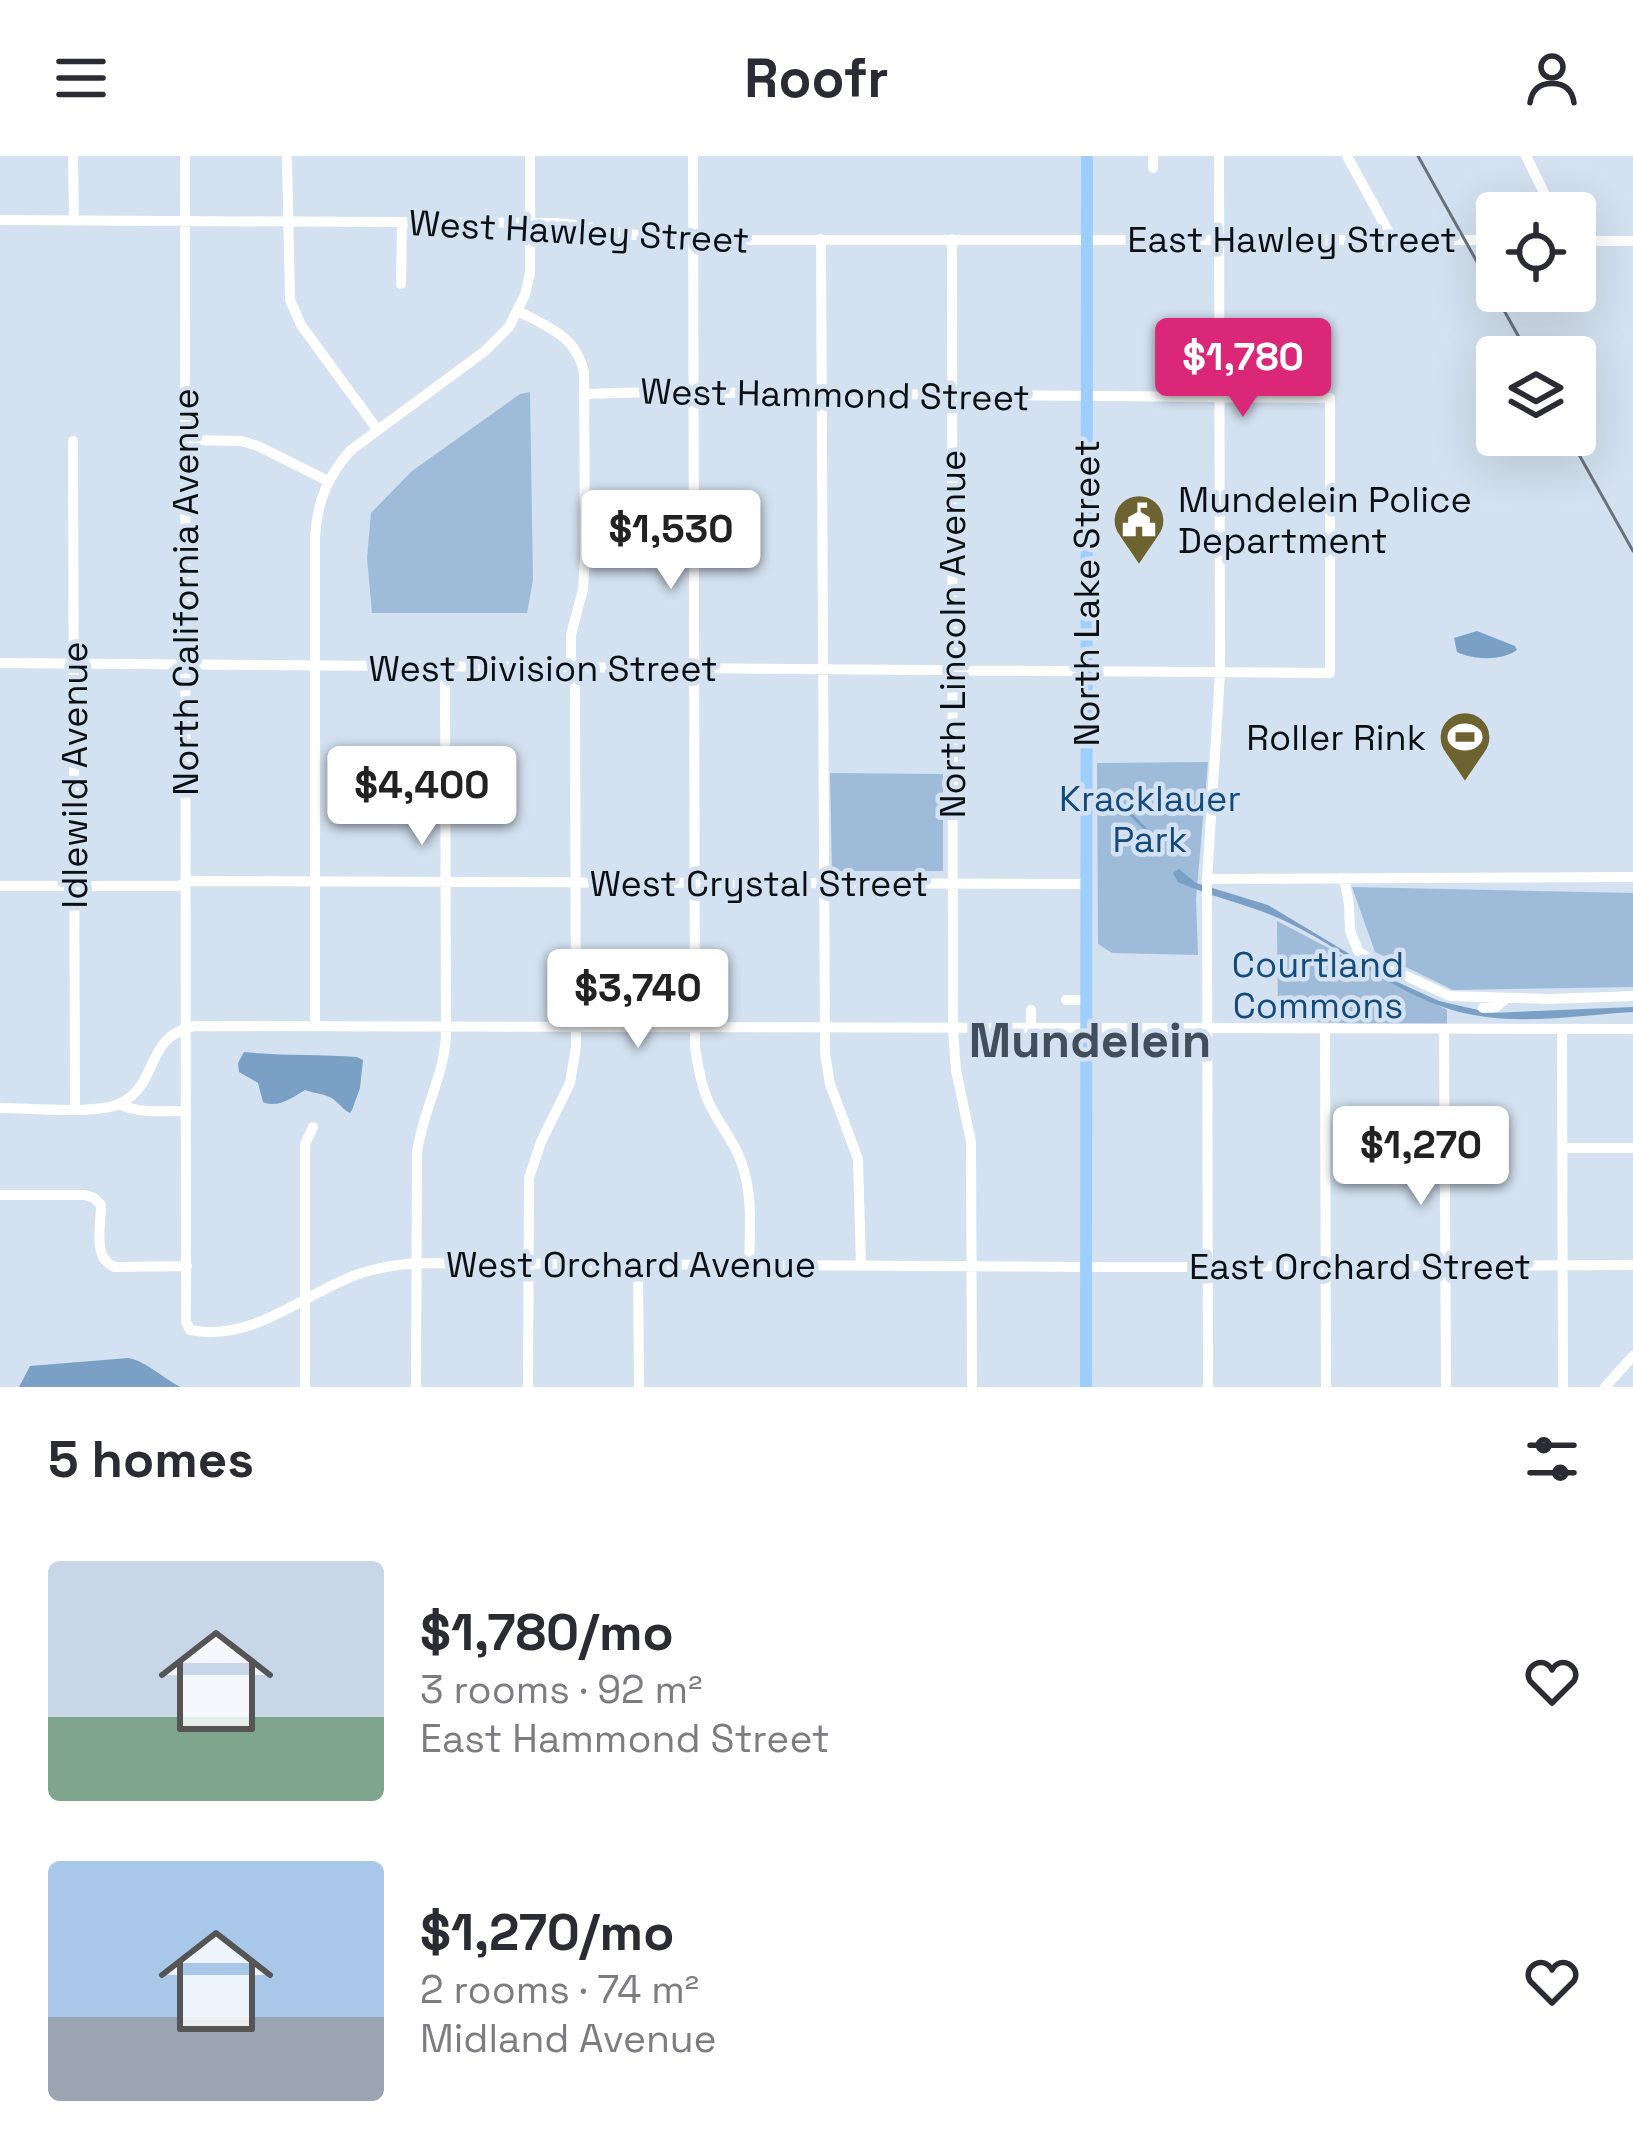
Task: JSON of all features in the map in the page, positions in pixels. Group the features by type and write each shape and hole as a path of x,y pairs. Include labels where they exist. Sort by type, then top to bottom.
{"main road":[{"name":"North Lake Street","path":"1087,156 1087,1387"}],"street":[{"path":"73,156 74,221"},
{"name":"North California Avenue","path":"185,156 186,1322 190,1330"},
{"path":"286,156 290,300 302,325 377,429"},
{"path":"315,1026 316,519 328,481 351,450 509,327 530,273 530,156"},
{"path":"693,156 695,1028 704,1091 746,1174 749,1264"},
{"path":"1208,1387 1207,880 1220,673 1219,156"},
{"path":"1348,156 1393,240"},
{"path":"1526,156 1544,192"},
{"name":"West Hawley Street","path":"0,220 575,224 634,236 693,240 1087,238"},
{"path":"401,284 402,222"},
{"name":"East Hawley Street","path":"1087,238 1476,241"},
{"path":"821,239 824,1028 830,1084 858,1159 861,1264"},
{"name":"North Lincoln Avenue","path":"952,239 953,1029 971,1142 972,1387"},
{"path":"1596,241 1633,242"},
{"path":"518,311 563,334 574,345 584,372 584,581 573,621 577,1028 570,1083 541,1142 530,1178 528,1387"},
{"name":"West Hammond Street","path":"584,394 1330,398 1330,673"},
{"path":"185,440 241,441 328,481"},
{"name":"Idlewild Avenue","path":"74,442 75,1108"},
{"name":"West Division Street","path":"0,663 1330,673"},
{"path":"416,1387 418,1141 445,1058 445,668"},
{"path":"1344,878 1349,930 1358,950 1450,996 1633,996"},
{"path":"1207,880 1633,878"},
{"name":"West Crystal Street","path":"0,886 192,881 1087,884"},
{"path":"1030,884 1030,899"},
{"path":"1063,884 1063,899"},
{"path":"1484,1008 1507,998"},
{"path":"1066,1000 1087,1000"},
{"path":"1031,1010 1031,1030"},
{"path":"0,1108 119,1104 134,1095 163,1043 186,1028 1633,1029"},
{"path":"1325,1029 1327,1387"},
{"path":"1562,1029 1563,1387"},
{"path":"1444,1030 1445,1387"},
{"path":"119,1104 143,1111 186,1111"},
{"path":"305,1387 305,1144 313,1127"},
{"path":"1563,1148 1633,1148"},
{"path":"0,1195 94,1198 101,1205 100,1256 105,1264 187,1266"},
{"name":"West Orchard Avenue","path":"190,1330 250,1325 365,1272 416,1263 1087,1267"},
{"path":"638,1264 639,1387"},
{"name":"East Orchard Street","path":"1087,1267 1633,1265"},
{"path":"1605,1387 1633,1357"}],"green space":[{"path":"530,392 533,580 527,613 372,613 367,558 371,513 412,471 520,394"},
{"name":"Kracklauer Park","path":"1208,762 1196,899 1198,955 1112,953 1098,944 1097,763"},
{"path":"830,773 943,774 943,871 832,871"},
{"path":"1352,887 1633,893 1633,987 1453,990 1375,952"},
{"name":"Courtland Commons","path":"1277,921 1447,1010 1447,1029 1278,1020"}],"shaded area":[{"path":"1477,631 1517,650 1487,658 1457,652 1454,638"},
{"path":"1179,869 1196,883 1268,905 1393,980 1439,1001 1491,1013 1633,1007 1633,1012 1522,1019 1458,1012 1408,992 1289,923 1178,882 1173,873"},
{"path":"244,1052 363,1060 352,1110 305,1090 280,1103 263,1102 258,1083 239,1072"},
{"path":"128,1358 181,1387 19,1387 30,1366"}],"waterway":[{"path":"1122,806 1163,851"}],"railway":[{"path":"1418,156 1518,336"},
{"path":"1580,456 1633,551"}],"place":[{"name":"Mundelein Police Department","path":"1139,566"},
{"name":"Roller Rink","path":"1465,783"}],"district":[{"name":"Mundelein","path":"1090,1040"}]}
